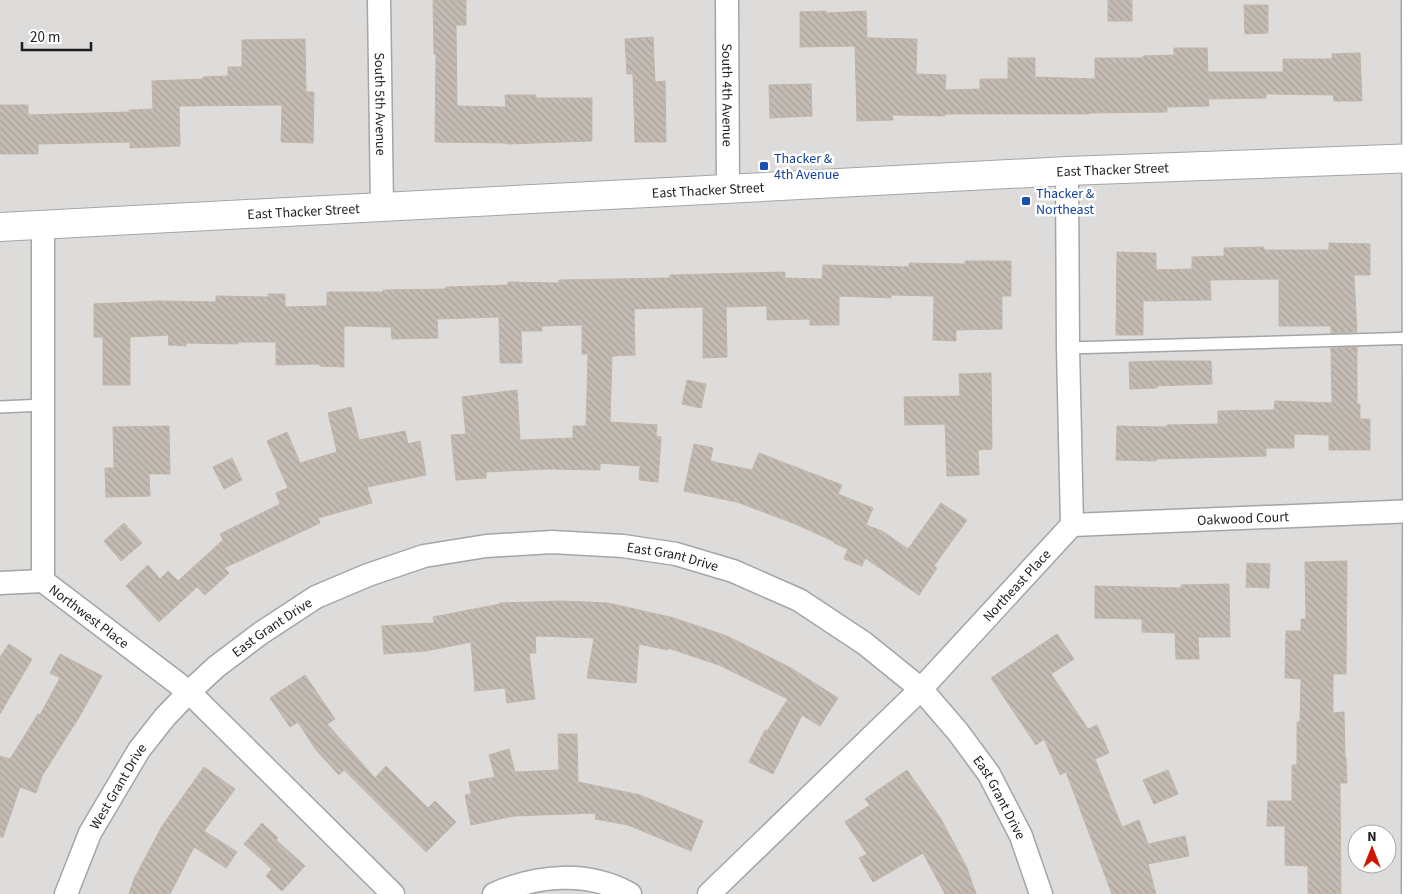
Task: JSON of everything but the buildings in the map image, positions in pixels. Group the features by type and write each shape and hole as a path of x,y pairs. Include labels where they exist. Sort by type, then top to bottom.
{"street":[{"name":"South 5th Avenue","path":"379,0 382,207"},
{"name":"South 4th Avenue","path":"727,0 728,190"},
{"path":"1413,0 1415,158 1413,894"},
{"name":"East Thacker Street","path":"0,227 1067,172 1415,158"},
{"path":"1067,172 1072,525"},
{"name":"Northwest Place","path":"43,225 43,581 189,692 393,894"},
{"name":"Oakwood Court","path":"1072,525 1415,511"},
{"name":"Northeast Place","path":"709,894 921,689 1072,525"},
{"name":"East Grant Drive","path":"189,692 216,667 261,633 316,596 368,575 424,556 486,546 552,542 623,546 676,554 733,571 799,600 864,644 921,689 958,732 989,774 1021,836 1041,894"},
{"path":"0,583 43,581"},
{"name":"West Grant Drive","path":"66,894 90,832 116,788 144,743 164,717 189,692"},
{"path":"494,894 512,886 556,877 599,881 630,894"}],"lane":[{"path":"1068,348 1415,338"},
{"path":"0,407 43,405"}],"shaded area":[{"path":"0,0 1417,0 1417,894 0,894"}],"place":[{"name":"Thacker & 4th Avenue","path":"764,166"},
{"name":"Thacker & Northeast","path":"1026,201"}]}
